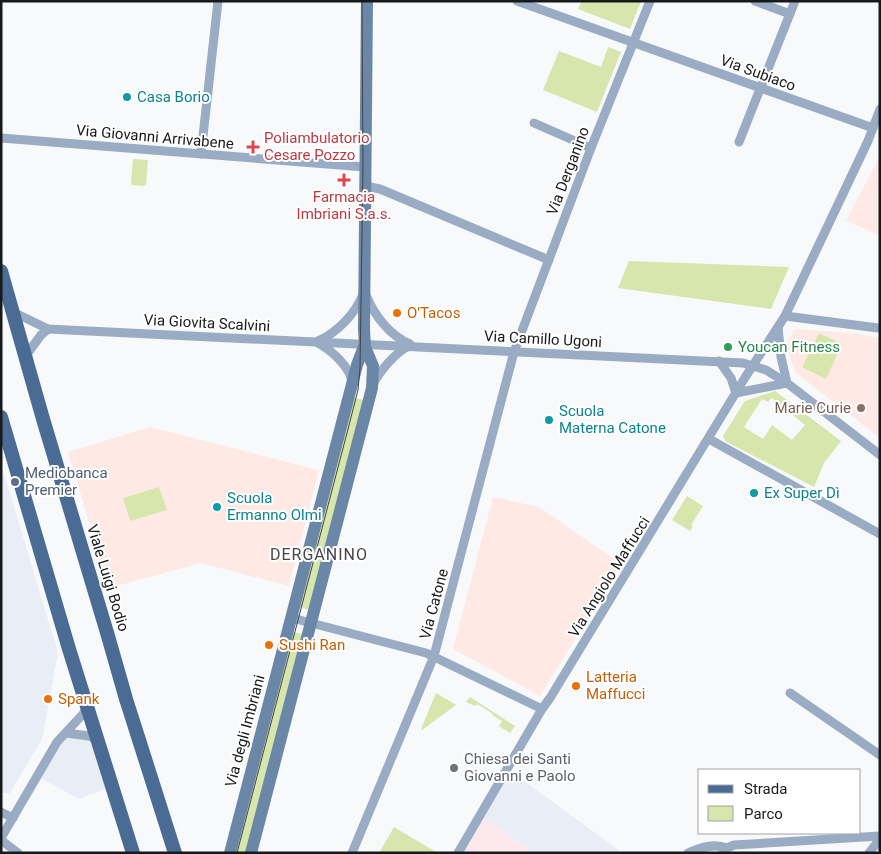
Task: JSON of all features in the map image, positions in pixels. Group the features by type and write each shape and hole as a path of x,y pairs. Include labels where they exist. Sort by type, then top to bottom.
{"main road":[{"name":"Viale Luigi Bodio","path":"1,271 7,310 25,357 126,699 175,853"},
{"path":"1,417 133,853"}],"street":[{"path":"201,154 218,1"},
{"name":"Via degli Imbriani","path":"367,1 364,284 365,344 373,366 371,392"},
{"name":"Via Subiaco","path":"517,1 873,128"},
{"name":"Via Derganino","path":"514,352 591,148 650,1"},
{"path":"755,1 790,14"},
{"path":"739,142 795,1"},
{"name":"Via Angiolo Maffucci","path":"458,853 542,709 785,316 873,128 880,109"},
{"path":"534,123 591,148"},
{"name":"Via Giovanni Arrivabene","path":"1,138 365,168"},
{"path":"365,186 380,189 549,260"},
{"name":"Via degli Imbriani","path":"313,342 321,340 330,334 351,315 361,298 364,284"},
{"name":"Via degli Imbriani","path":"364,284 369,302 382,322 399,338 415,346"},
{"name":"Via Giovita Scalvini","path":"7,310 48,328 365,344"},
{"path":"785,316 878,328"},
{"path":"719,361 731,378 736,393 787,383 781,357 778,327"},
{"path":"25,357 48,328"},
{"path":"313,342 323,346 340,362 350,376 352,385"},
{"name":"Via degli Imbriani","path":"230,853 358,359 365,344"},
{"name":"Via Camillo Ugoni","path":"365,344 743,362 766,370 787,383 880,455"},
{"name":"Via degli Imbriani","path":"251,853 371,392 376,379 387,365 405,347 415,346"},
{"name":"Via Catone","path":"352,853 434,656 514,352"},
{"path":"709,439 880,534"},
{"path":"292,618 426,653 542,709"},
{"path":"790,693 880,756"},
{"path":"18,853 1,839 58,742 83,714 87,706"},
{"path":"66,733 97,739"},
{"path":"1,812 13,818"},
{"path":"688,853 718,844 727,849 880,838"},
{"path":"869,853 880,838"}],"shaded area":[{"path":"880,156 880,236 845,220"},
{"name":"Marie Curie","path":"795,329 853,333 880,338 880,438 795,372 788,351 788,340"},
{"path":"150,427 319,470 289,586 201,563 109,588 68,452"},
{"path":"1,464 58,653 42,739 10,793 1,793"},
{"path":"493,497 539,507 621,564 540,696 453,649"},
{"path":"67,735 95,741 109,787 79,799 39,777"},
{"path":"509,770 622,853 533,853 482,816"},
{"path":"482,816 533,853 462,853"}],"green space":[{"path":"582,1 641,1 630,29 578,9"},
{"path":"608,47 621,52 597,112 543,90 559,51 601,67"},
{"path":"133,159 148,160 146,184 144,186 132,185"},
{"path":"629,261 789,267 771,309 618,288"},
{"path":"819,333 842,344 826,379 802,367"},
{"path":"775,391 841,441 824,463 814,487 725,441 723,436 745,401","holes":["772,398 805,425 792,440 772,425 763,439 744,427 762,399 768,402"]},
{"path":"354,398 364,400 309,610 299,607"},
{"path":"159,487 167,510 130,521 123,498"},
{"path":"687,496 703,506 691,525 693,526 690,531 672,520"},
{"path":"293,632 302,634 247,853 236,853"},
{"path":"436,693 456,705 422,730 421,729"},
{"path":"470,697 515,726 510,733 499,726 502,721 493,714 477,704 475,706 466,702"},
{"path":"394,827 436,852 379,853"}],"tram line":[{"path":"237,853 358,390 360,368 363,167 362,1"}],"place":[{"name":"Casa Borio","path":"127,97"},
{"name":"Poliambulatorio Cesare Pozzo","path":"253,147"},
{"name":"Farmacia Imbriani S.a.s.","path":"344,180"},
{"name":"O'Tacos","path":"397,313"},
{"name":"Youcan Fitness","path":"728,347"},
{"name":"Marie Curie","path":"861,408"},
{"name":"Scuola Materna Catone","path":"549,420"},
{"name":"Mediobanca Premier","path":"15,482"},
{"name":"Ex Super Dì","path":"754,493"},
{"name":"Scuola Ermanno Olmi","path":"217,507"},
{"name":"Sushi Ran","path":"269,645"},
{"name":"Latteria Maffucci","path":"576,686"},
{"name":"Spank","path":"48,699"},
{"name":"Chiesa dei Santi Giovanni e Paolo","path":"454,768"}],"district":[{"name":"DERGANINO","path":"319,554"}]}
